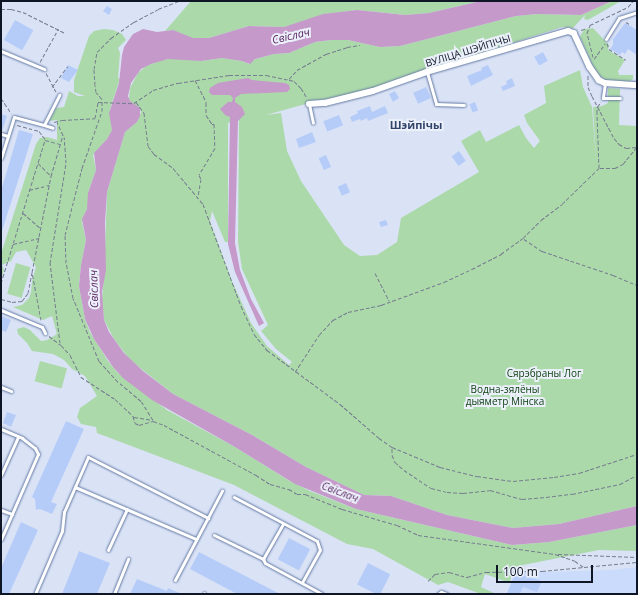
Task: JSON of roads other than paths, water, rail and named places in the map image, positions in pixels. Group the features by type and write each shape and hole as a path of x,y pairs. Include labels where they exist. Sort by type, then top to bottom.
{"street":[{"name":"ВУЛІЦА ШЭЙПІЧЫ","path":"309,104 325,103 372,91 427,72 568,31 574,33 595,76 605,83"},
{"path":"605,83 637,84"}],"lane":[{"path":"606,39 619,18 637,12"},
{"path":"1,51 44,68"},
{"path":"427,72 436,104 464,106"},
{"path":"605,83 603,98 620,98"},
{"path":"44,125 59,95"},
{"path":"309,104 313,123"},
{"path":"1,158 14,117 53,128"},
{"path":"1,134 8,136"},
{"path":"1,310 42,327 45,333"},
{"path":"1,387 11,391"},
{"path":"1,429 18,437 35,448 38,454 1,539"},
{"path":"1,475 18,437"},
{"path":"35,594 62,531 64,512 88,457 208,518"},
{"path":"75,486 196,539"},
{"path":"175,580 222,491"},
{"path":"234,497 317,541 320,550 302,582"},
{"path":"108,550 127,509"},
{"path":"1,510 12,514"},
{"path":"264,559 283,524"},
{"path":"214,535 264,559 265,563 322,594"},
{"path":"114,594 128,559"},
{"path":"438,594 442,592 447,594"}],"water":[{"name":"Свіслач","path":"481,1 612,1 581,15 537,14 516,16 400,46 380,47 348,40 331,40 315,42 289,53 274,54 255,59 250,64 242,61 222,58 201,61 168,59 151,64 141,69 131,83 128,96 130,101 140,108 140,116 137,122 125,132 107,192 105,223 106,270 102,292 104,320 109,332 124,353 143,371 173,394 252,435 306,467 364,495 391,496 447,515 513,528 559,524 637,506 637,525 549,542 512,545 356,509 295,484 235,447 152,400 123,378 113,367 94,339 85,319 79,286 86,240 82,219 87,209 88,193 96,170 94,153 107,139 112,130 109,113 119,83 124,47 133,34 143,29 157,32 173,30 193,38 209,38 249,26 284,27 323,14 357,10 405,15 429,13"},
{"path":"248,78 252,80 285,83 289,85 290,89 287,92 241,94 235,98 235,102 242,107 245,114 238,121 235,243 240,270 251,299 264,323 259,326 235,272 228,244 230,117 225,115 220,109 228,102 232,102 233,98 230,95 212,95 209,92 210,88 218,83"}],"district":[{"name":"Шэйпічы","path":"416,125"}],"park label":[{"name":"Сярэбраны Лог","path":"544,374"},
{"name":"Водна-зялёны дыяметр Мінска","path":"505,394"}]}
